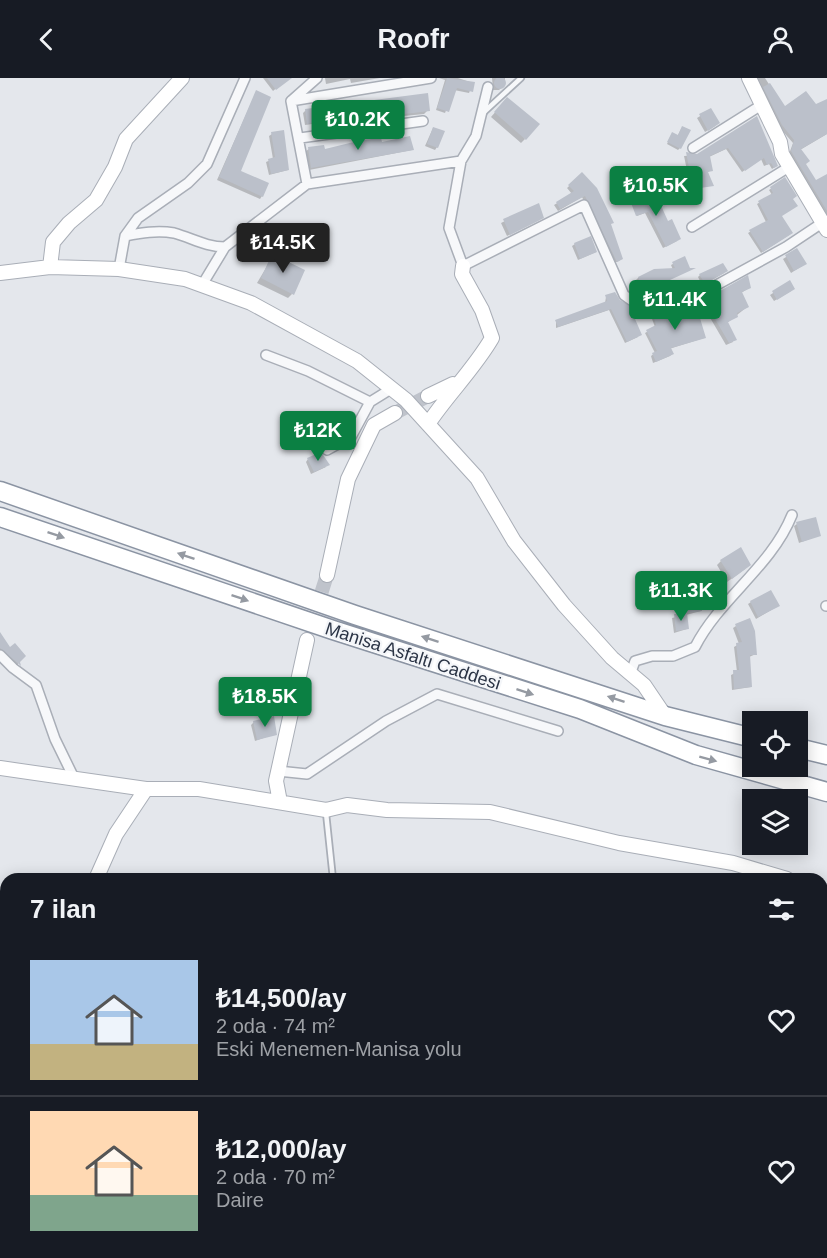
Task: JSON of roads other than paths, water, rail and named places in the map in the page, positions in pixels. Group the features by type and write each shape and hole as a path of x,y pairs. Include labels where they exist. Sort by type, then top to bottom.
{"highway":[{"name":"Manisa Asfaltı Caddesi","path":"0,491 356,615 665,716 742,735"},
{"name":"Manisa Asfaltı Caddesi","path":"0,517 333,630 580,709 696,755 827,792"},
{"path":"808,750 827,755"}],"street":[{"path":"50,267 53,242 69,223 96,200 115,167 126,138 182,78"},
{"path":"120,269 125,236 138,218 188,183 207,164 245,78"},
{"path":"291,101 317,78"},
{"path":"291,101 431,78"},
{"path":"463,266 584,205 624,294 631,300 671,300 682,304 825,224 789,167 763,104 749,78"},
{"path":"428,424 459,381 482,355 492,338 482,310 462,274 463,266 448,228 461,161 476,136 488,82"},
{"path":"291,101 300,138 307,184"},
{"path":"693,148 763,104"},
{"path":"300,138 423,121"},
{"path":"202,285 225,247 307,184 461,161"},
{"path":"692,227 789,167"},
{"path":"125,236 152,231 173,233 209,247 225,247"},
{"path":"0,273 50,267 120,269 185,279 251,303 357,361 392,389 428,424 477,478 514,541 564,604 612,658 631,672 665,716"},
{"path":"266,355 308,371 370,402"},
{"path":"428,396 459,381"},
{"path":"327,450 351,437 370,402 392,389"},
{"path":"327,575 348,479 374,425 395,413"},
{"path":"631,672 635,661 652,656 673,656 695,647 705,626 784,535 792,515"},
{"path":"280,802 276,781 307,640"},
{"path":"0,655 36,685 55,739 74,777"},
{"path":"278,771 307,774 386,721 437,694 558,731"},
{"path":"0,768 146,789 199,789 326,810 347,805 387,810 490,812 619,843 733,863 767,873"},
{"path":"99,873 116,834 146,789"}],"lane":[{"path":"481,115 521,78"},
{"path":"326,810 332,873"}],"tunnel":[{"path":"395,413 428,396"},
{"path":"309,632 327,575"}]}
